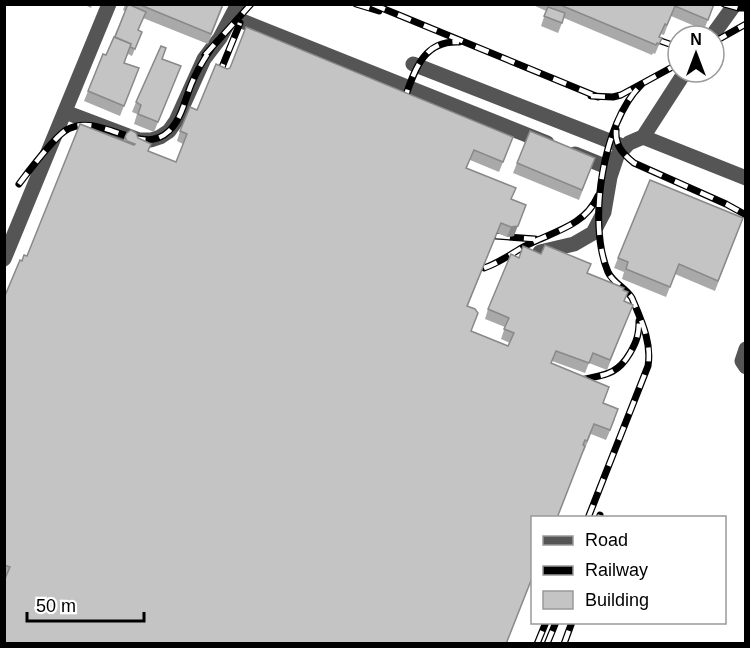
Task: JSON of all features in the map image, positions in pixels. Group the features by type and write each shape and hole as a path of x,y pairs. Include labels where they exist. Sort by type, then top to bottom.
{"lane":[{"path":"4,259 109,4"},
{"path":"721,24 735,4"},
{"path":"65,112 139,140 160,137 169,131 176,121 204,59 220,38 235,11 612,169"},
{"path":"413,64 625,147"},
{"path":"540,252 574,244 593,233 604,212 612,169 617,156 625,147 643,137 677,84"},
{"path":"643,137 746,178"},
{"path":"746,349 742,361 746,367"}],"building":[{"path":"128,4 146,12 138,30 142,32 135,49 130,47 131,44 115,37"},
{"path":"138,4 223,4 211,34"},
{"path":"558,4 714,4 708,20 675,6 659,37 662,38 656,45"},
{"path":"548,7 565,13 562,23 544,16"},
{"path":"246,27 513,137 503,162 474,150 466,168 516,188 511,199 526,205 518,226 511,227 501,223 467,306 478,313 471,331 508,346 514,333 504,329 509,318 488,309 511,254 519,258 523,246 541,254 545,245 591,264 587,273 624,288 623,290 628,292 624,301 633,305 610,360 593,353 589,363 556,351 551,363 609,387 603,403 618,409 610,430 594,424 583,445 585,446 558,516 531,516 531,581 506,644 4,644 4,581 10,567 4,565 4,298 20,260 22,261 24,255 27,256 80,124 134,145 125,137 131,130 138,138 151,144 148,151 176,162 187,134 180,131 190,107 197,110 216,64 230,68"},
{"path":"114,37 131,44 124,63 139,68 124,106 88,91 103,54 106,55"},
{"path":"161,46 166,48 162,59 181,66 158,122 138,114 141,105 136,102"},
{"path":"530,131 595,158 582,190 517,163"},
{"path":"650,180 743,218 718,281 679,264 670,287 626,269 628,262 618,258"}],"railway":[{"path":"205,55 251,4"},
{"path":"356,4 379,11"},
{"path":"372,4 598,97"},
{"path":"724,4 746,8"},
{"path":"218,77 240,23"},
{"path":"726,35 746,24"},
{"path":"658,40 666,43"},
{"path":"403,103 416,70 427,53 446,43 459,42"},
{"path":"19,184 50,145 68,129 81,125 94,126 146,140 158,138 169,131 180,116 195,76 211,49"},
{"path":"591,96 621,95 666,71"},
{"path":"589,516 648,366 647,340 642,323 632,298 608,272 599,227 602,174 608,148 617,123 628,102 641,85"},
{"path":"616,130 620,149 634,163 746,215"},
{"path":"484,268 567,227 585,214 598,196"},
{"path":"496,236 535,239"},
{"path":"573,382 606,374 618,367 634,345 639,321"},
{"path":"537,644 545,624"},
{"path":"547,644 555,624"},
{"path":"564,644 571,624"}]}
